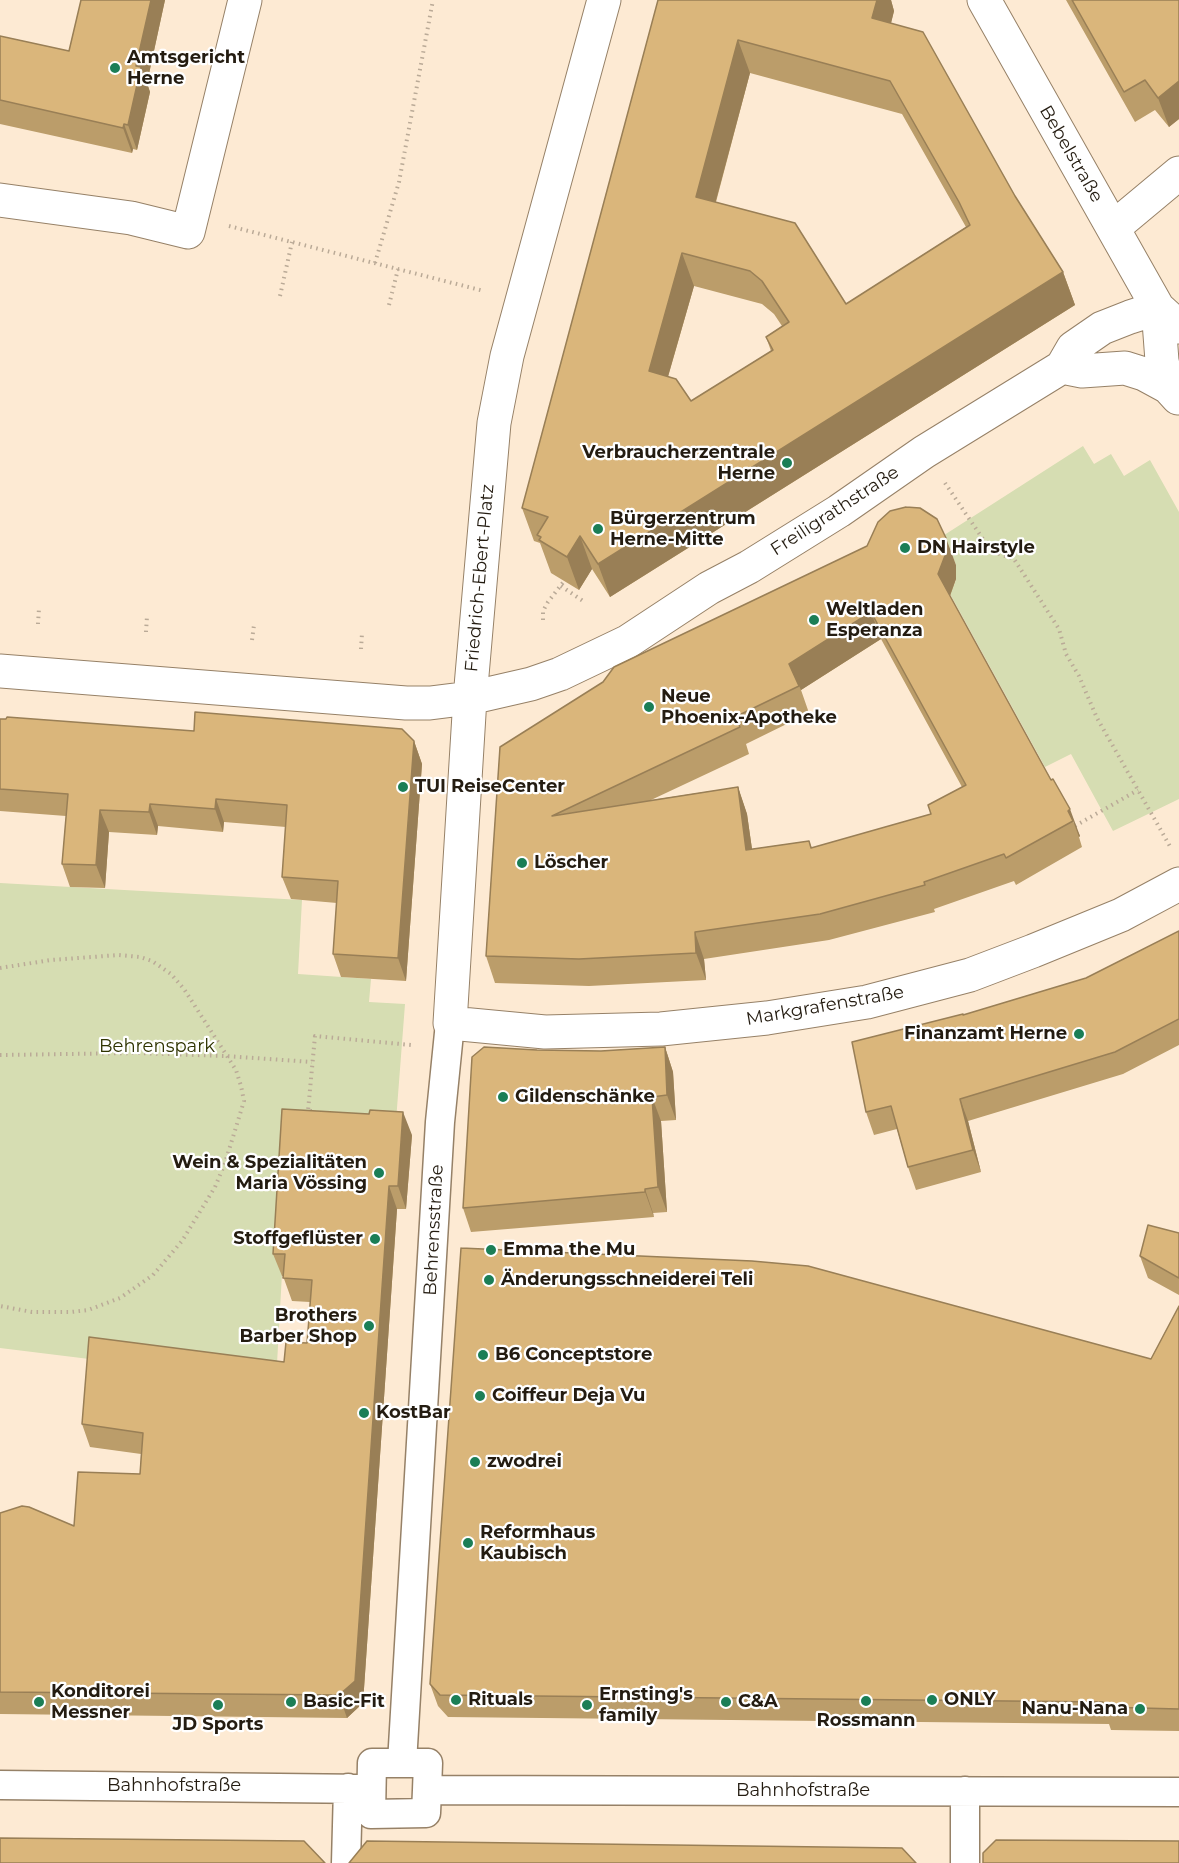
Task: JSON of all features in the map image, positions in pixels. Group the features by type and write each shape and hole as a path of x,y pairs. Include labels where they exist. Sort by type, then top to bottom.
{"street":[{"path":"0,200 131,218 188,232 245,0"},
{"name":"Friedrich-Ebert-Platz","path":"0,671 406,703 430,703 470,698 494,423 507,356 604,0"},
{"name":"Bebelstraße","path":"984,0 1113,228 1169,318 1162,362 1174,393"},
{"path":"1113,228 1179,173"},
{"name":"Freiligrathstraße","path":"470,698 531,684 560,674 627,642 709,588 749,567 839,511 924,452 1062,367 1073,348 1102,328 1169,318"},
{"path":"1062,367 1082,371 1125,368 1144,374 1174,393"},
{"name":"Behrensstraße","path":"402,1763 440,1122 449,1036 470,698"},
{"name":"Markgrafenstraße","path":"449,1036 661,1029 767,1018 867,1002 970,975 1121,915 1179,884"},
{"path":"346,1863 359,1788 372,1763 428,1763 426,1814 371,1814 359,1788"},
{"name":"Bahnhofstraße","path":"0,1785 359,1788"},
{"name":"Bahnhofstraße","path":"427,1790 1179,1792"},
{"path":"965,1791 965,1863"}],"path":[{"path":"375,263 399,182 433,0"},
{"path":"188,232 216,222 522,301"},
{"path":"280,296 292,242"},
{"path":"389,305 398,269"},
{"path":"924,452 991,551 1014,560 1059,629 1066,654 1079,676 1097,718 1173,852"},
{"path":"543,620 543,611 565,580"},
{"path":"561,586 583,601"},
{"path":"38,624 39,608"},
{"path":"146,632 147,616"},
{"path":"252,640 254,625"},
{"path":"361,649 362,633"},
{"path":"1075,826 1138,790"},
{"path":"0,968 51,960 119,955 152,961 171,974 184,989 236,1070 244,1101 225,1163 215,1187 187,1234 162,1266 143,1283 120,1298 88,1310 32,1312 0,1306"},
{"path":"319,1112 308,1111 315,1036 449,1036"},
{"path":"0,1054 137,1053 312,1062"}],"green space":[{"path":"1083,446 1094,464 1111,454 1124,476 1150,460 1179,512 1179,799 1113,831 1071,754 1045,767 950,594 956,580 956,565 950,550 938,539"},
{"name":"Behrenspark","path":"0,883 302,900 298,974 371,979 369,1002 405,1004 395,1134 286,1201 276,1382 0,1348"}],"building":[{"name":"Amtsgericht Herne","path":"81,0 151,0 136,66 141,67 128,125 124,124 123,128 0,100 0,36 69,51"},
{"path":"658,0 877,0 872,18 923,32 1015,196 1063,272 598,564 580,536 567,557 539,540 541,537 537,535 548,517 522,508","holes":["738,40 890,81 970,225 846,304 795,223 696,197","682,253 750,271 762,281 789,322 766,337 773,350 691,401 676,379 649,371"]},
{"path":"1072,0 1179,0 1179,81 1158,98 1145,80 1124,92"},
{"path":"906,507 920,508 937,519 946,538 946,553 938,574 1051,780 1053,779 1070,809 1068,811 1073,821 1006,858 1004,854 924,882 925,885 820,914 695,932 696,953 579,959 486,956 500,747 603,682 614,667 867,546 878,522 890,511","holes":["871,612 966,785 928,805 931,814 811,848 809,841 746,850 738,787 552,816 740,727 735,717 799,686 789,664"]},
{"path":"195,712 402,729 414,741 398,958 333,954 338,881 282,877 287,805 216,799 215,809 150,804 149,812 100,810 96,865 62,864 68,794 0,789 0,719 7,717 194,731"},
{"path":"1179,931 1179,1019 1115,1052 960,1099 973,1150 908,1167 891,1106 866,1112 852,1042 963,1015 1086,978"},
{"path":"484,1047 601,1051 665,1047 667,1095 652,1097 658,1187 645,1189 645,1192 463,1208 472,1057"},
{"path":"282,1109 369,1114 370,1110 403,1112 398,1186 389,1186 355,1681 339,1695 0,1692 0,1513 22,1506 29,1507 74,1526 78,1472 140,1474 143,1433 82,1424 89,1337 284,1362 286,1342 307,1343 312,1280 283,1278 285,1254 273,1254"},
{"path":"1148,1225 1179,1233 1179,1278 1140,1256"},
{"path":"461,1248 752,1261 808,1266 1151,1359 1179,1306 1179,1709 1103,1707 1103,1702 440,1695 430,1684"},
{"path":"0,1838 304,1841 325,1863 0,1863"},
{"path":"996,1840 1179,1841 1179,1863 983,1863 983,1853"},
{"path":"367,1841 902,1848 916,1863 349,1863"}],"place":[{"name":"Amtsgericht Herne","path":"115,68"},
{"name":"Verbraucherzentrale Herne","path":"787,463"},
{"name":"Bürgerzentrum Herne-Mitte","path":"598,529"},
{"name":"DN Hairstyle","path":"905,548"},
{"name":"Weltladen Esperanza","path":"814,620"},
{"name":"Neue Phoenix-Apotheke","path":"649,707"},
{"name":"TUI ReiseCenter","path":"403,787"},
{"name":"Löscher","path":"522,863"},
{"name":"Finanzamt Herne","path":"1079,1034"},
{"name":"Gildenschänke","path":"503,1097"},
{"name":"Wein & Spezialitäten Maria Vössing","path":"379,1173"},
{"name":"Stoffgeflüster","path":"375,1239"},
{"name":"Emma the Mu","path":"491,1250"},
{"name":"Änderungsschneiderei Teli","path":"489,1280"},
{"name":"Brothers Barber Shop","path":"369,1326"},
{"name":"B6 Conceptstore","path":"483,1355"},
{"name":"Coiffeur Deja Vu","path":"480,1396"},
{"name":"KostBar","path":"364,1413"},
{"name":"zwodrei","path":"475,1462"},
{"name":"Reformhaus Kaubisch","path":"468,1543"},
{"name":"Rituals","path":"456,1700"},
{"name":"ONLY","path":"932,1700"},
{"name":"Rossmann","path":"866,1701"},
{"name":"Konditorei Messner","path":"39,1702"},
{"name":"Basic-Fit","path":"291,1702"},
{"name":"C&A","path":"726,1702"},
{"name":"JD Sports","path":"218,1705"},
{"name":"Ernsting's family","path":"587,1705"},
{"name":"Nanu-Nana","path":"1140,1709"}]}
